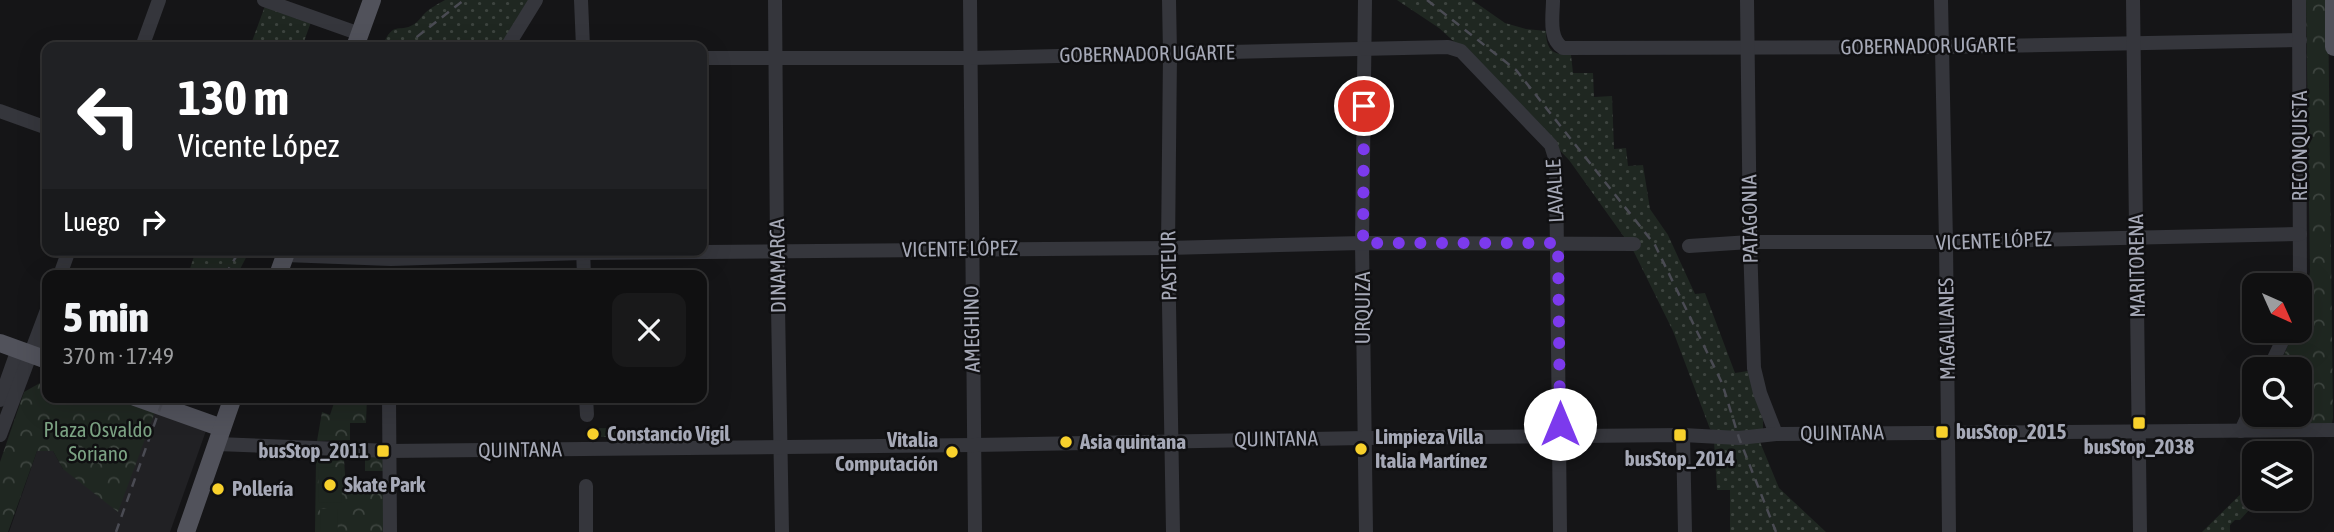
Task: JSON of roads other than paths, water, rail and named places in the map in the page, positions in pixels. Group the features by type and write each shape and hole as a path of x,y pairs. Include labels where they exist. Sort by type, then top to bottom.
{"main road":[{"path":"357,41 372,0"},
{"path":"2334,0 2334,47"},
{"path":"0,343 42,367"},
{"path":"148,403 219,436"},
{"path":"186,532 231,403"}],"street":[{"path":"144,42 159,0"},
{"path":"264,0 357,41"},
{"path":"510,42 536,0"},
{"path":"581,0 583,42"},
{"name":"DINAMARCA","path":"775,0 782,532"},
{"name":"AMEGHINO","path":"970,0 975,532"},
{"name":"PASTEUR","path":"1169,0 1168,247 1173,532"},
{"name":"URQUIZA","path":"1365,0 1363,243 1366,532"},
{"name":"GOBERNADOR UGARTE","path":"1553,0 1553,38 1563,48 1941,47 2134,41 2300,40"},
{"name":"PATAGONIA","path":"1747,0 1754,368 1760,393 1776,434"},
{"name":"MAGALLANES","path":"1941,0 1949,532"},
{"name":"MARITORENA","path":"2133,0 2140,532"},
{"name":"RECONQUISTA","path":"2299,0 2300,273"},
{"name":"GOBERNADOR UGARTE","path":"707,58 971,58 1448,47 1461,51 1551,145"},
{"path":"0,111 42,126"},
{"name":"LAVALLE","path":"1551,145 1556,161 1558,243 1560,532"},
{"name":"VICENTE LÓPEZ","path":"1689,246 1750,242 1946,242 2300,234"},
{"name":"VICENTE LÓPEZ","path":"707,251 1363,243 1634,244"},
{"path":"0,400 42,320"},
{"path":"0,435 23,356"},
{"path":"389,403 390,532"},
{"path":"586,403 587,415"},
{"path":"2241,431 2243,427"},
{"name":"QUINTANA","path":"219,436 389,452 1364,438 1683,435 1739,438 1776,434 2334,430"},
{"path":"1683,435 1685,532"},
{"path":"586,486 586,532"}],"railway":[{"path":"410,42 464,0"},
{"path":"1427,0 1516,70 1655,245 1722,383 1739,438 1776,532"},
{"path":"228,270 236,256"},
{"path":"116,532 162,403"}],"place":[{"name":"busStop_2038","path":"2139,423"},
{"name":"busStop_2015","path":"1942,432"},
{"name":"Constancio Vigil","path":"593,434"},
{"name":"busStop_2014","path":"1680,435"},
{"name":"Asia quintana","path":"1066,442"},
{"name":"Limpieza Villa Italia Martínez","path":"1361,449"},
{"name":"busStop_2011","path":"383,451"},
{"name":"Vitalia Computación","path":"952,452"},
{"name":"Skate Park","path":"330,485"},
{"name":"Pollería","path":"218,489"}],"park label":[{"name":"Plaza Osvaldo Soriano","path":"98,442"}]}
